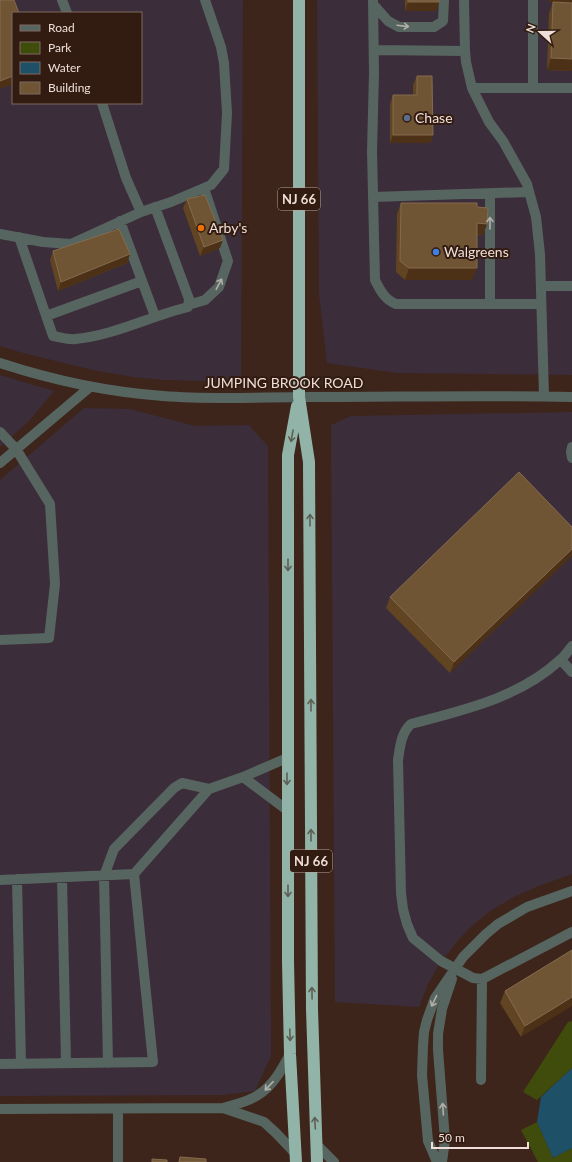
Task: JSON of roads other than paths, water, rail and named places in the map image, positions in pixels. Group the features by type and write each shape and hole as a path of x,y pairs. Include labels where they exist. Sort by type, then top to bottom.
{"highway":[{"name":"NJ 66","path":"299,0 299,397 309,462 311,967 317,1162"},
{"name":"NJ 66","path":"295,1158 290,1054 288,947 288,455 299,397"}],"street":[{"path":"62,0 67,12"},
{"path":"0,234 43,242 71,244 141,212 211,185 224,169 226,113 224,63 221,47 205,0"},
{"path":"373,2 388,21 399,27 434,27 443,21 444,0"},
{"path":"464,0 465,51 472,88 489,122 503,141 517,166 529,192 536,217 540,254 544,396"},
{"path":"533,0 533,88"},
{"path":"373,2 374,73 372,151 375,280 381,291 388,300 396,304 541,304"},
{"path":"374,50 465,51"},
{"path":"472,88 572,88"},
{"path":"102,104 126,178 141,212"},
{"path":"19,237 53,336 73,340 101,335 155,316 188,307 188,305 205,300 218,287 228,261 204,188"},
{"path":"373,197 529,192"},
{"path":"490,194 490,304"},
{"path":"155,207 189,299 188,305"},
{"path":"120,222 155,316"},
{"path":"46,316 142,281"},
{"path":"541,286 572,286"},
{"name":"JUMPING BROOK ROAD","path":"0,363 90,386 164,397 572,397"},
{"path":"0,463 90,386"},
{"path":"0,432 16,449 50,504 55,584 49,638 0,640"},
{"path":"572,447 572,458"},
{"path":"572,646 561,660 526,686 486,703 411,724 407,728 400,744 398,766 401,893 406,924 413,938 441,961 473,978 482,979 572,932"},
{"path":"561,660 572,672"},
{"path":"0,880 134,874 209,789 244,777 288,758"},
{"path":"244,777 287,810"},
{"path":"108,1063 104,876 114,849 174,788 182,783 209,789"},
{"path":"0,1064 153,1062 134,874"},
{"path":"62,878 66,1063"},
{"path":"17,880 21,1064"},
{"path":"437,1162 428,1141 422,1075 423,1046 430,1008 435,998 463,957 498,924 527,907 572,891"},
{"path":"442,1162 445,1140 438,1034 442,1009 455,969"},
{"path":"481,1080 482,979"},
{"path":"0,1109 223,1108 251,1099 266,1090 277,1076 290,1054"},
{"path":"223,1108 264,1122 276,1133 295,1158"},
{"path":"118,1109 118,1162"},
{"path":"316,1144 334,1162"}],"water":[{"path":"572,1068 572,1148 553,1158 537,1122 541,1097"}],"place":[{"name":"Chase","path":"407,118"},
{"name":"Arby's","path":"201,228"},
{"name":"Walgreens","path":"436,252"}]}
